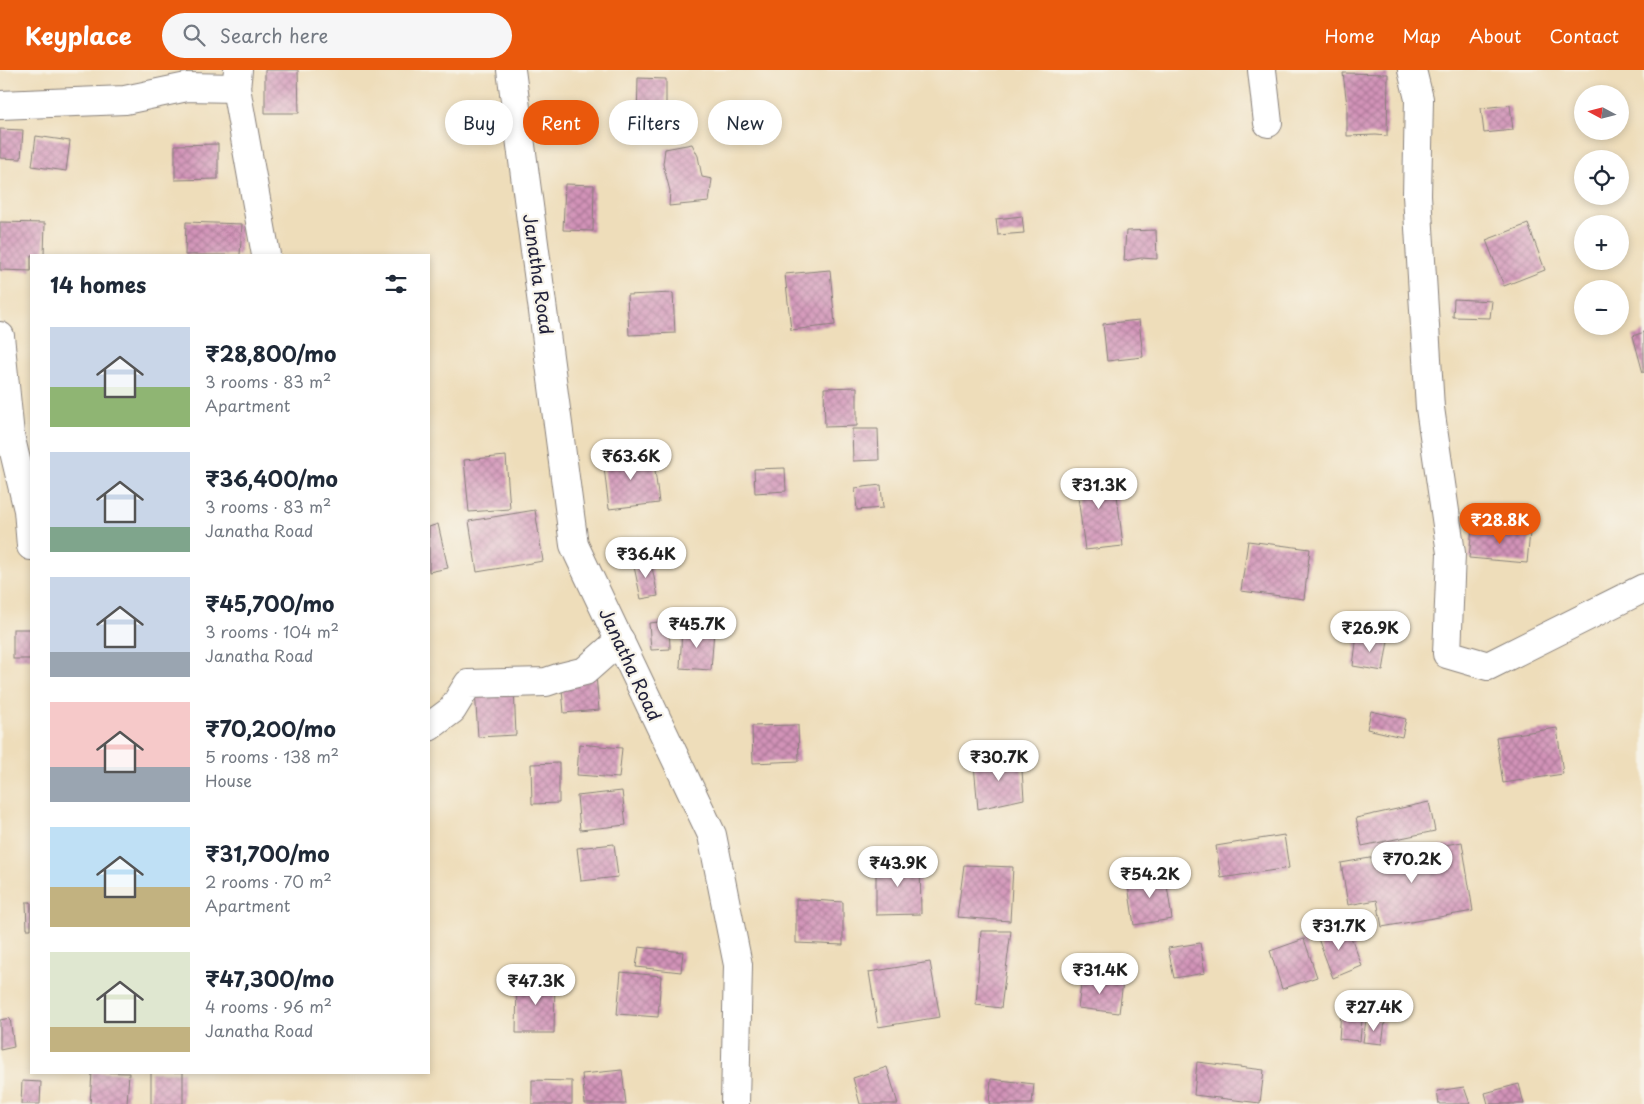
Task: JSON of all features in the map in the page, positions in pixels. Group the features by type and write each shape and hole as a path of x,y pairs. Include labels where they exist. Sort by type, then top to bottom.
{"street":[{"name":"Janatha Road","path":"512,70 574,545 712,835 738,965 735,1104"},
{"path":"1262,70 1268,124"},
{"path":"1412,70 1419,99 1417,195 1430,408 1451,553 1448,654 1488,666 1644,588"},
{"path":"0,105 125,100 237,79 266,254"},
{"path":"0,336 10,435 28,510 30,534"},
{"path":"430,726 452,710 468,684 546,682 584,671 620,640"}],"building":[{"path":"265,70 298,70 299,113 265,113"},
{"path":"1343,73 1388,74 1387,136 1347,136 1347,105"},
{"path":"638,78 666,79 666,100 638,100"},
{"path":"1510,105 1513,130 1484,133 1481,108"},
{"path":"0,129 23,130 21,159 0,158"},
{"path":"36,136 70,141 66,171 32,166"},
{"path":"218,144 218,179 175,180 175,145"},
{"path":"692,145 698,156 702,177 712,179 709,202 669,206 670,191 663,164 665,149"},
{"path":"565,184 594,185 593,231 563,230"},
{"path":"1022,216 1024,233 998,235 996,219"},
{"path":"0,222 45,223 44,254 30,254 30,271 0,270"},
{"path":"186,222 242,224 240,254 185,254"},
{"path":"1528,224 1545,270 1504,286 1486,240"},
{"path":"1156,230 1157,259 1141,258 1124,261 1126,231"},
{"path":"830,270 835,325 791,330 785,274"},
{"path":"673,293 675,333 629,335 627,295"},
{"path":"1454,299 1492,301 1490,318 1453,317"},
{"path":"1139,320 1143,357 1107,361 1103,324"},
{"path":"1644,332 1644,372 1643,373 1633,336"},
{"path":"857,387 857,426 825,427 824,388"},
{"path":"852,429 878,429 879,460 853,461"},
{"path":"653,453 659,503 609,509 603,459"},
{"path":"506,456 510,509 469,512 464,460"},
{"path":"785,468 786,491 755,493 754,469"},
{"path":"1114,469 1123,546 1085,550 1075,474"},
{"path":"881,485 883,508 857,510 855,488"},
{"path":"535,510 543,561 477,572 469,521"},
{"path":"438,524 448,568 430,572 430,527"},
{"path":"1472,527 1530,532 1527,563 1469,558"},
{"path":"1248,541 1310,549 1304,599 1241,591"},
{"path":"650,558 658,596 641,599 633,562"},
{"path":"669,621 670,649 651,650 649,623"},
{"path":"682,628 714,630 711,670 680,668"},
{"path":"13,629 30,629 30,659 13,659"},
{"path":"1357,635 1388,641 1383,671 1353,666"},
{"path":"596,675 599,710 564,713 561,677"},
{"path":"514,687 516,735 478,737 475,689"},
{"path":"1371,711 1406,719 1402,737 1367,729"},
{"path":"798,725 799,761 753,763 752,726"},
{"path":"1557,728 1563,774 1503,783 1496,737"},
{"path":"579,744 622,748 619,778 577,775"},
{"path":"1021,756 1024,799 978,809 974,765"},
{"path":"559,763 559,803 532,804 531,764"},
{"path":"622,791 626,825 580,830 577,796"},
{"path":"1429,802 1435,831 1362,846 1356,818"},
{"path":"1284,835 1289,868 1221,878 1216,846"},
{"path":"1462,842 1473,911 1382,927 1377,900 1348,905 1341,863"},
{"path":"614,844 618,877 581,881 577,848"},
{"path":"920,859 921,914 876,915 876,862"},
{"path":"964,865 1013,867 1010,921 957,917"},
{"path":"1165,872 1172,919 1134,925 1127,879"},
{"path":"796,899 843,902 843,945 796,943"},
{"path":"26,902 30,902 30,929 27,929"},
{"path":"1346,924 1362,966 1333,978 1317,936"},
{"path":"981,931 1011,931 1001,1008 976,1005"},
{"path":"1304,939 1317,977 1282,989 1270,951"},
{"path":"1200,943 1205,973 1174,978 1168,948"},
{"path":"639,947 683,952 681,972 636,967"},
{"path":"930,962 940,1017 878,1027 869,972"},
{"path":"621,972 661,976 658,1017 617,1014"},
{"path":"1082,977 1123,982 1119,1013 1078,1008"},
{"path":"517,980 555,980 554,1033 516,1033"},
{"path":"1342,997 1364,998 1360,1041 1339,1039"},
{"path":"10,1018 14,1047 0,1050 0,1020"},
{"path":"1366,1020 1385,1022 1382,1044 1363,1042"},
{"path":"1197,1062 1264,1070 1260,1103 1194,1095"},
{"path":"887,1067 898,1104 860,1104 853,1078"},
{"path":"622,1070 626,1104 585,1104 582,1074"},
{"path":"92,1074 129,1074 127,1104 90,1104"},
{"path":"151,1074 183,1074 183,1104 151,1104"},
{"path":"991,1079 1034,1084 1032,1104 989,1104"},
{"path":"532,1080 572,1081 572,1104 532,1104"},
{"path":"22,1081 41,1082 40,1104 21,1104"},
{"path":"1519,1084 1524,1104 1488,1104 1485,1093"},
{"path":"1464,1087 1470,1104 1439,1104 1437,1091"}]}
